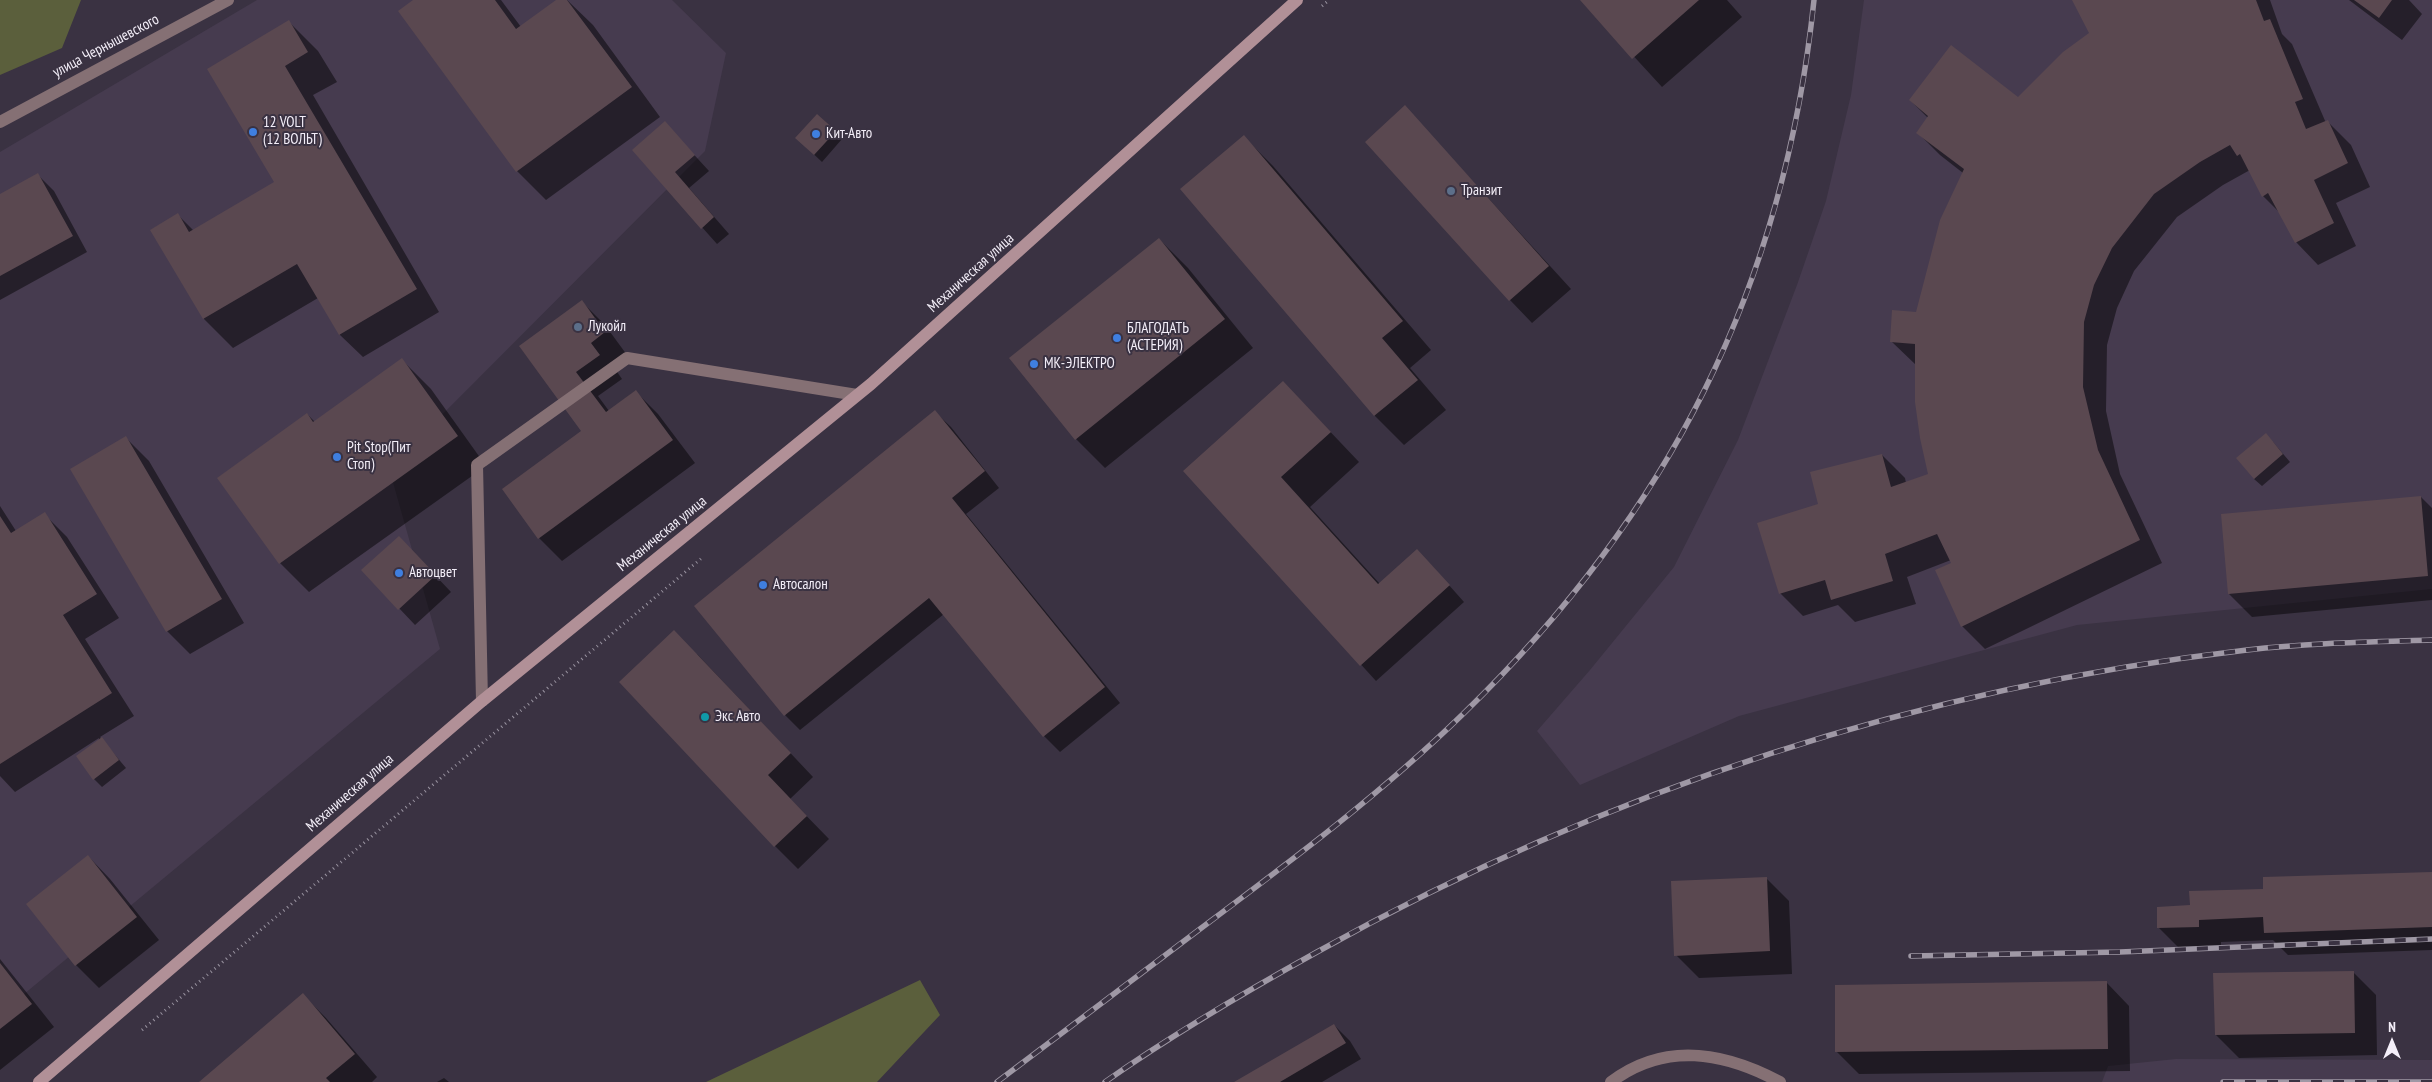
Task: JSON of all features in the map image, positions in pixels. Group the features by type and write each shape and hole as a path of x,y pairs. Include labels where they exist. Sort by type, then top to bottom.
{"main road":[{"name":"Механическая улица","path":"39,1082 482,701 856,395 1297,0"}],"street":[{"name":"улица Чернышевского","path":"0,122 228,0"},
{"path":"482,701 477,465 627,358 856,395"},
{"path":"1611,1082 1644,1062 1666,1056 1718,1057 1752,1067 1780,1082"}],"shaded area":[{"path":"257,0 672,0 726,53 705,151 389,468 440,649 0,1014 0,152"},
{"path":"1864,0 2432,0 2432,589 2077,625 1739,716 1580,785 1537,731 1590,670 1674,567 1738,440 1797,285 1826,201 1851,95"},
{"path":"2176,1059 2432,1060 2432,1082 2102,1082 2108,1066"}],"green space":[{"path":"0,0 81,0 62,48 0,75"},
{"path":"920,980 940,1015 877,1082 706,1082"}],"building":[{"path":"413,0 495,0 516,29 556,0 567,0 632,87 516,172 398,11"},
{"path":"1580,0 1699,0 1632,59"},
{"path":"2072,0 2256,0 2264,21 2270,19 2303,99 2295,102 2306,129 2328,120 2348,163 2314,180 2334,223 2295,243 2268,193 2262,197 2240,154 2237,156 2230,145 2200,162 2154,194 2112,248 2094,285 2084,322 2083,387 2098,450 2140,540 1961,627 1935,570 1951,563 1937,534 1885,554 1893,581 1831,600 1825,580 1779,594 1757,523 1818,504 1810,472 1882,454 1891,487 1928,474 1915,402 1915,344 1890,342 1892,310 1916,312 1940,220 1964,169 1916,133 1928,116 1909,100 1951,45 2018,97 2063,52 2089,33"},
{"path":"2354,0 2392,0 2379,18"},
{"path":"289,20 308,52 285,66 417,289 339,335 297,264 203,319 150,230 178,213 189,232 274,182 207,69"},
{"path":"1405,105 1549,266 1509,301 1365,142"},
{"name":"Кит-Авто","path":"817,114 836,131 814,155 795,138"},
{"path":"665,121 695,155 675,172 714,217 701,229 632,150"},
{"path":"1244,135 1403,321 1382,338 1418,380 1374,416 1180,189"},
{"path":"38,173 73,236 0,276 0,194"},
{"name":"БЛАГОДАТЬ (АСТЕРИЯ)","path":"1159,238 1225,319 1075,440 1009,358"},
{"path":"582,300 605,332 591,343 600,355 576,372 606,412 636,390 673,440 538,539 502,489 581,431 519,346"},
{"name":"Pit Stop(Пит Стоп)","path":"402,358 458,436 279,564 217,478 307,413 313,422"},
{"path":"1283,381 1331,432 1281,477 1378,584 1417,549 1450,585 1360,666 1183,471"},
{"path":"935,410 985,471 952,498 1105,687 1043,737 929,598 784,716 694,606"},
{"path":"2266,433 2283,454 2254,479 2236,458"},
{"path":"126,436 222,599 166,632 70,469"},
{"path":"2421,496 2428,576 2228,594 2221,514"},
{"path":"45,512 97,594 63,615 112,693 0,764 0,516 11,533"},
{"name":"Автоцвет","path":"399,536 436,575 398,610 361,570"},
{"name":"Экс Авто","path":"674,630 791,753 768,775 807,816 774,847 619,682"},
{"path":"102,737 119,760 93,780 76,756"},
{"path":"88,855 137,917 75,966 26,904"},
{"path":"2432,872 2432,927 2264,933 2263,917 2199,920 2199,927 2157,928 2157,907 2190,905 2189,891 2263,889 2263,877"},
{"path":"1767,877 1770,951 1674,956 1671,881"},
{"path":"0,963 32,1004 0,1029"},
{"path":"2354,971 2355,1033 2215,1035 2213,973"},
{"path":"2107,981 2108,1049 1835,1052 1835,985"},
{"path":"303,993 355,1054 326,1078 330,1082 199,1082"},
{"path":"1334,1024 1346,1043 1280,1082 1234,1082"}],"railway":[{"path":"997,1082 1302,852 1401,771 1463,714 1536,637 1601,558 1657,475 1705,389 1744,299 1776,204 1799,105 1814,0"},
{"path":"1105,1082 1183,1030 1236,998 1426,894 1538,842 1652,796 1767,755 1884,720 2004,691 2124,667 2247,650 2339,643 2432,640"},
{"path":"1911,956 2120,952 2432,939"},
{"path":"2223,1082 2432,1082"}],"place":[{"name":"12 VOLT (12 ВОЛЬТ)","path":"253,132"},
{"name":"Кит-Авто","path":"816,134"},
{"name":"Транзит","path":"1451,191"},
{"name":"Лукойл","path":"578,327"},
{"name":"БЛАГОДАТЬ (АСТЕРИЯ)","path":"1117,338"},
{"name":"МК-ЭЛЕКТРО","path":"1034,364"},
{"name":"Pit Stop(Пит Стоп)","path":"337,457"},
{"name":"Автоцвет","path":"399,573"},
{"name":"Автосалон","path":"763,585"},
{"name":"Экс Авто","path":"705,717"}]}
